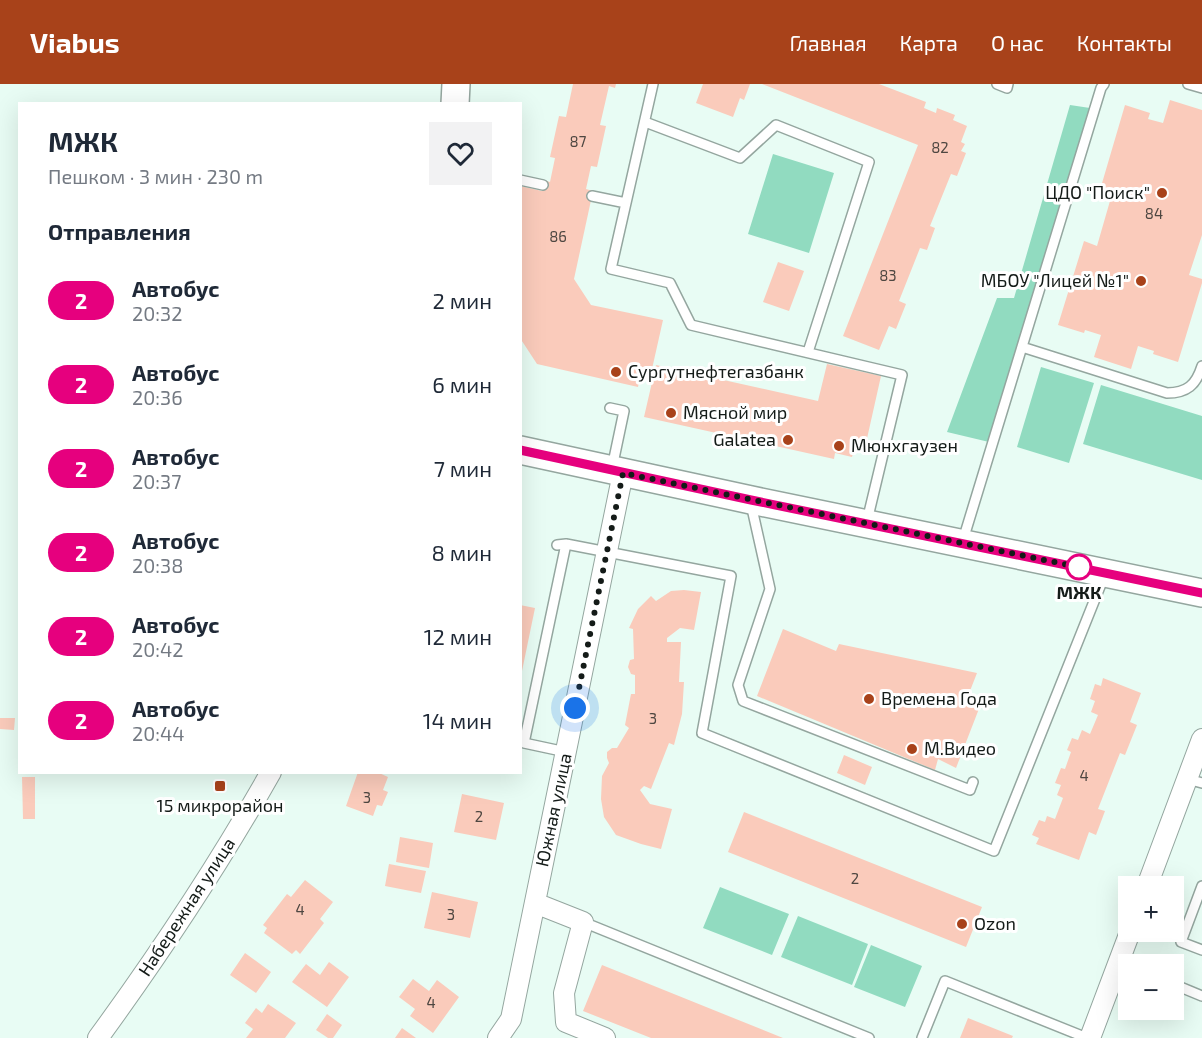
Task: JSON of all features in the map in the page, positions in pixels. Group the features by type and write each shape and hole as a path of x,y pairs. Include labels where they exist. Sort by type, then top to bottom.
{"main road":[{"path":"455,102 456,84"},
{"path":"522,450 751,500 1202,592"}],"street":[{"name":"Южная улица","path":"498,1038 511,1019 608,551 617,472"},
{"path":"1152,876 1195,781 1202,740"},
{"name":"Набережная улица","path":"98,1038 164,944 222,855 270,774"},
{"path":"535,903 583,922 564,993 566,1022 605,1038"},
{"path":"1089,1038 1118,975"}],"lane":[{"path":"654,84 611,269 670,283 691,325 902,375 867,524"},
{"path":"998,84 1006,87 1008,84"},
{"path":"1188,84 1202,88"},
{"path":"962,543 1101,85"},
{"path":"645,122 740,158 776,125 869,162 808,352"},
{"path":"522,180 543,185"},
{"path":"592,196 626,203"},
{"path":"1022,348 1167,393 1179,393 1191,388 1202,366"},
{"path":"610,408 624,411 617,472"},
{"path":"751,500 772,589 738,685 743,701 969,790 973,782"},
{"path":"566,752 524,743 561,545 608,551 731,576 702,733 994,850 1105,572"},
{"path":"1202,886 1181,942 1202,950"},
{"path":"583,922 869,1038"},
{"path":"922,1038 945,981 1089,1038"},
{"path":"1184,989 1202,996"}],"green space":[{"path":"1070,105 1090,108 989,442 947,432 997,298 1014,298"},
{"path":"773,154 834,173 809,253 748,234"},
{"path":"1041,367 1094,383 1069,463 1017,447"},
{"path":"1101,385 1202,416 1202,480 1083,444"},
{"path":"720,887 789,914 772,955 703,928"},
{"path":"798,916 868,944 852,985 781,957"},
{"path":"871,945 922,966 905,1007 854,987"}],"building":[{"path":"573,84 616,84 615,88 609,86 600,125 606,126 597,167 591,166 586,189 593,191 574,279 591,305 663,320 652,369 642,367 638,387 537,364 522,341 522,186 542,191 544,180 550,182 555,158 550,157 559,116 566,117"},
{"path":"703,84 750,84 744,100 740,98 733,117 696,103"},
{"path":"762,84 879,84 926,102 924,108 936,113 937,108 955,115 953,120 967,126 961,142 965,144 961,151 966,153 957,176 951,174 930,226 935,228 927,250 920,248 899,301 906,304 896,329 889,326 879,350 843,336 918,145"},
{"path":"1170,100 1202,110 1202,235 1189,275 1202,279 1202,283 1178,362 1153,354 1154,351 1138,346 1131,369 1094,357 1101,335 1085,330 1084,333 1058,325 1084,241 1097,246 1112,194 1100,190 1125,105 1150,113 1148,119 1163,123"},
{"path":"778,262 804,271 789,311 763,302"},
{"path":"827,364 881,376 866,443 856,441 852,457 835,453 834,459 644,417 656,365 818,401"},
{"path":"671,591 701,592 694,630 680,628 667,638 667,642 681,642 679,682 684,682 682,714 674,745 669,743 651,789 644,786 640,790 650,804 672,809 661,849 616,835 604,817 601,799 602,776 609,763 607,752 612,748 617,748 629,728 625,725 631,694 635,694 635,675 631,674 628,667 630,660 634,659 633,629 629,628 638,609 651,596 656,601"},
{"path":"522,605 535,608 522,671"},
{"name":"Времена Года","path":"783,629 836,651 839,644 977,673 968,696 982,701 956,768 938,759 935,770 757,696"},
{"path":"1103,678 1141,693 1130,722 1137,725 1125,755 1120,753 1098,809 1105,811 1096,835 1089,832 1079,860 1036,844 1039,838 1032,835 1039,820 1045,822 1047,816 1055,819 1063,798 1057,795 1061,785 1055,783 1061,768 1065,769 1071,752 1067,750 1072,738 1078,740 1082,730 1090,734 1098,715 1091,712 1095,701 1090,699 1095,684 1101,686"},
{"path":"0,718 15,718 14,730 0,729"},
{"path":"844,755 872,767 865,785 837,773"},
{"path":"357,774 381,774 388,777 383,790 388,792 382,806 377,805 373,816 346,806"},
{"path":"22,777 35,777 35,819 23,819"},
{"path":"462,794 504,803 496,840 454,832"},
{"path":"744,812 982,907 966,947 728,852"},
{"path":"400,837 433,843 429,868 396,862"},
{"path":"389,864 426,871 421,893 385,886"},
{"path":"305,880 333,902 320,919 324,923 300,954 296,950 292,954 264,933 267,928 263,925 287,894 291,897"},
{"path":"432,892 478,902 470,938 424,928"},
{"path":"245,953 271,972 256,993 230,975"},
{"path":"329,962 349,977 327,1007 292,982 306,964 320,975"},
{"path":"602,965 783,1038 651,1038 583,1011"},
{"path":"413,979 429,991 437,980 459,997 433,1033 410,1016 415,1009 399,997"},
{"path":"268,1004 296,1023 285,1038 246,1038 253,1029 245,1023 256,1008 262,1013"},
{"path":"327,1014 342,1025 333,1038 328,1038 316,1030"},
{"path":"968,1018 1013,1036 1012,1038 960,1038"},
{"path":"402,1028 416,1038 395,1038"}],"bus line":[{"name":"2","path":"522,450 611,471 1202,593"}],"place":[{"name":"ЦДО \"Поиск\"","path":"1162,193"},
{"name":"МБОУ \"Лицей №1\"","path":"1141,281"},
{"name":"Сургутнефтегазбанк","path":"616,372"},
{"name":"Мясной мир","path":"671,413"},
{"name":"Galatea","path":"788,440"},
{"name":"Мюнхгаузен","path":"839,446"},
{"name":"МЖК","path":"1079,567"},
{"name":"Времена Года","path":"869,699"},
{"name":"М.Видео","path":"912,749"},
{"name":"15 микрорайон","path":"220,786"},
{"name":"Ozon","path":"962,924"}],"route":[{"path":"575,708 623,473 1083,568 1079,567"}]}
